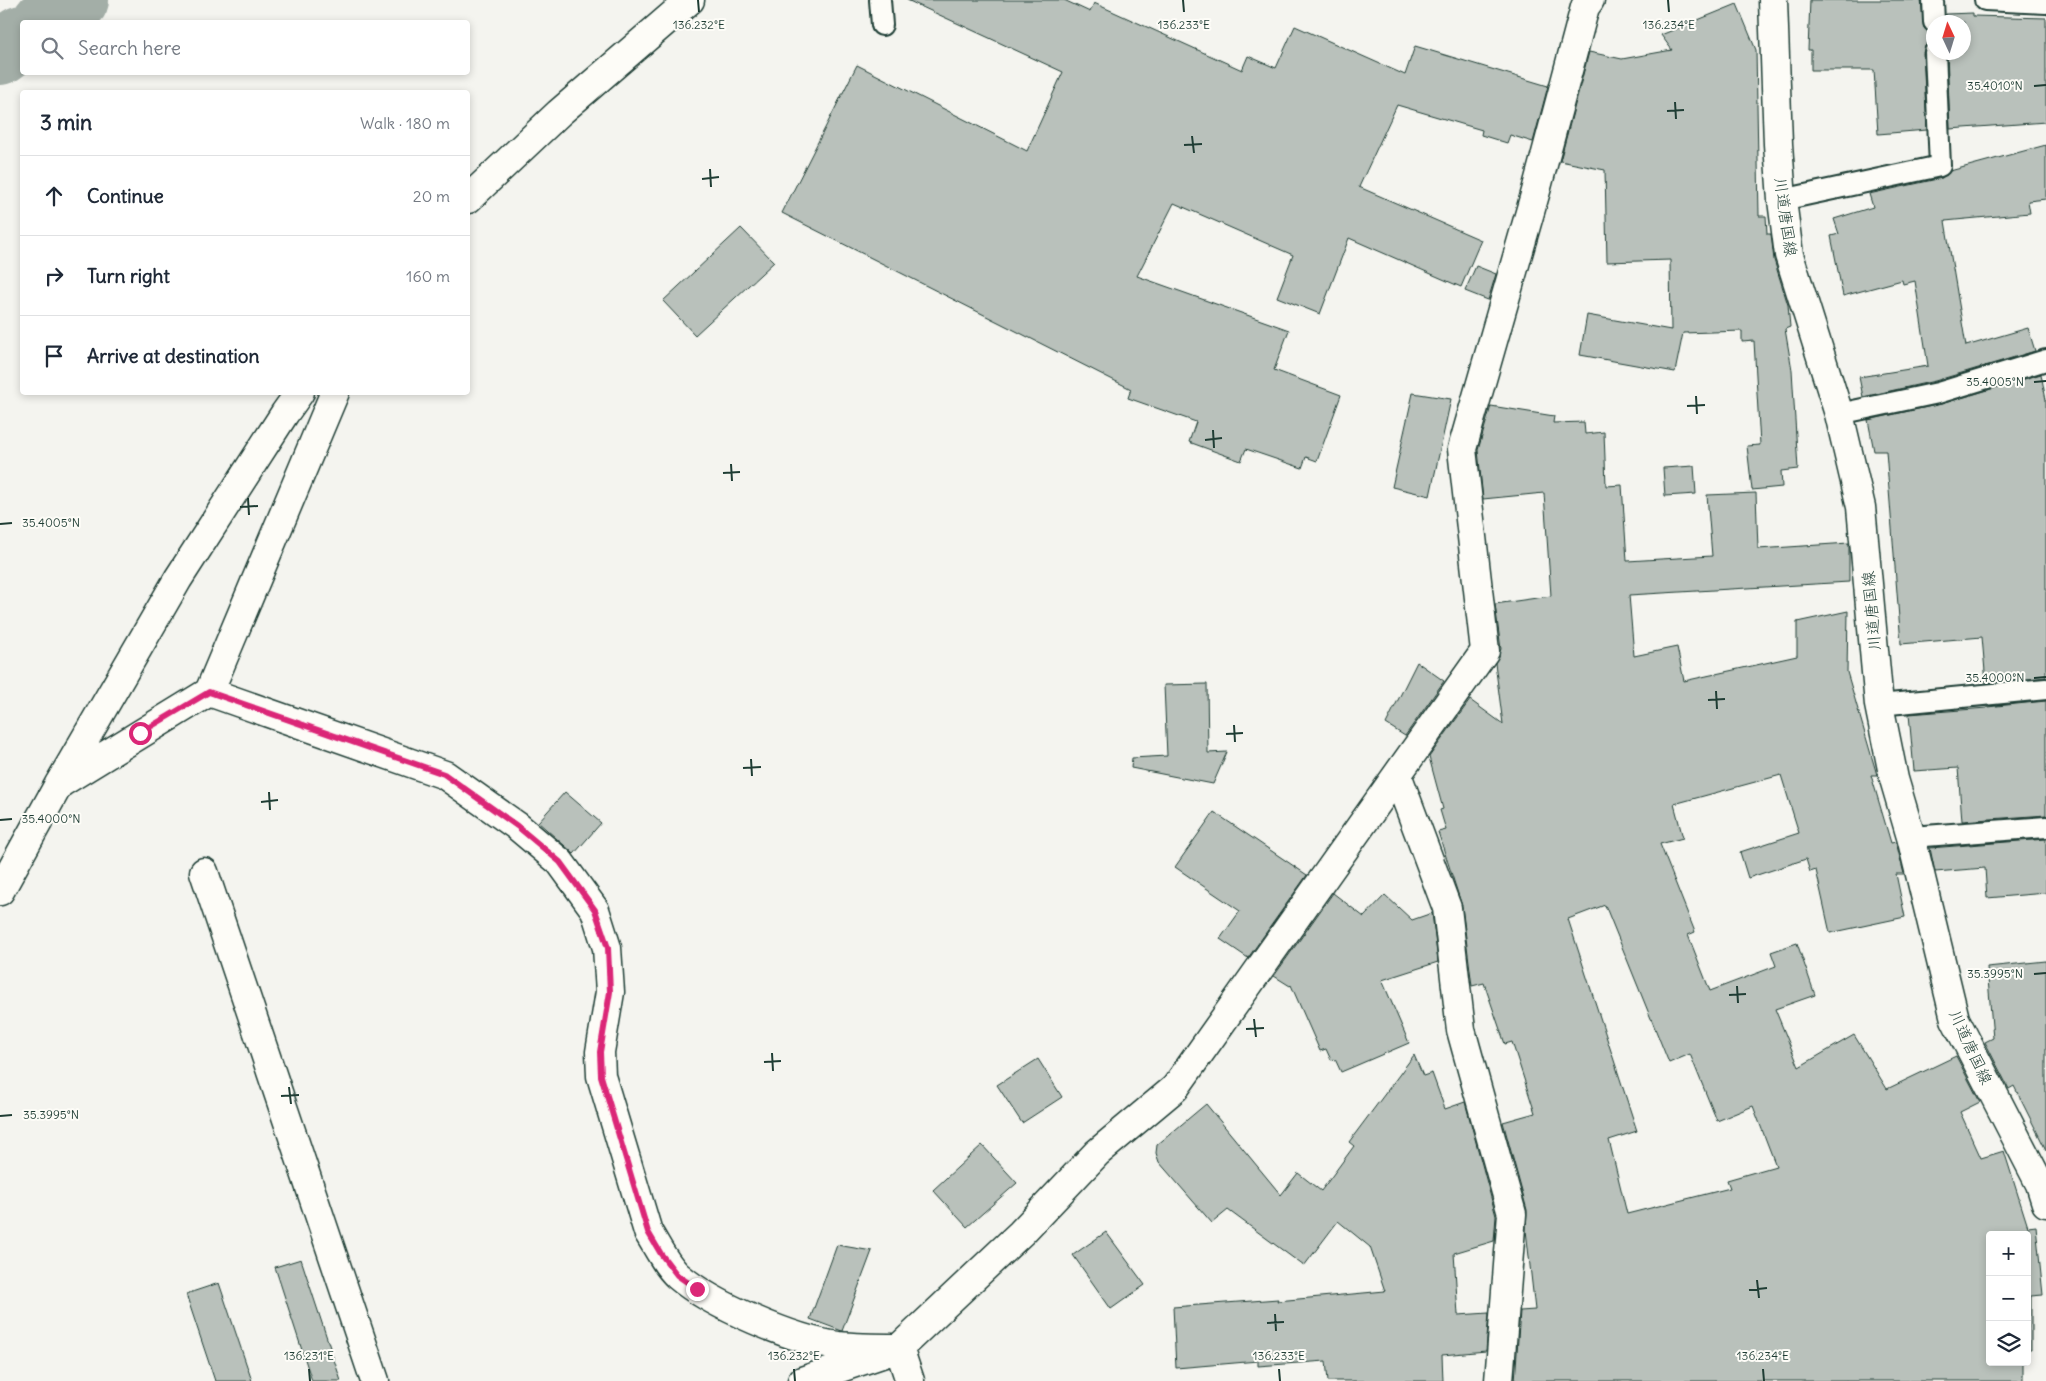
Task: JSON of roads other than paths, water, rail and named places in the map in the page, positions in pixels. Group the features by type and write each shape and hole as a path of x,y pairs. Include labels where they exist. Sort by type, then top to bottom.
{"street":[{"path":"470,197 559,113 690,0"},
{"path":"802,1381 899,1348 1021,1233 1097,1153 1175,1088 1398,777 1433,723 1486,652 1462,449 1536,191 1585,7 1590,0"},
{"name":"川道唐国線","path":"1773,0 1778,144 1782,200 1789,255 1839,414 1861,507 1879,705 1894,779 1955,1020 2040,1184 2046,1203"},
{"path":"0,891 59,784 178,579 284,413 298,395"},
{"path":"59,784 209,692 334,395"},
{"path":"209,692 444,774 517,826 560,862 595,910 608,948 610,992 600,1052 601,1076 648,1232 661,1254 677,1275 697,1289 721,1304 787,1333 837,1346 899,1348"},
{"path":"1398,777 1447,908 1461,1030 1512,1214 1500,1381"},
{"path":"204,872 375,1381"},
{"path":"899,1348 910,1381"}],"lane":[{"path":"880,0 882,25"},
{"path":"1933,0 1934,15"},
{"path":"1985,0 2046,2"},
{"path":"1782,200 1940,166 1935,60"},
{"path":"1839,414 1938,393 2046,360"},
{"path":"1879,705 2046,689"},
{"path":"1910,837 2046,827"}],"waterway":[{"path":"47,20 77,0"},
{"path":"0,53 20,38"}]}
